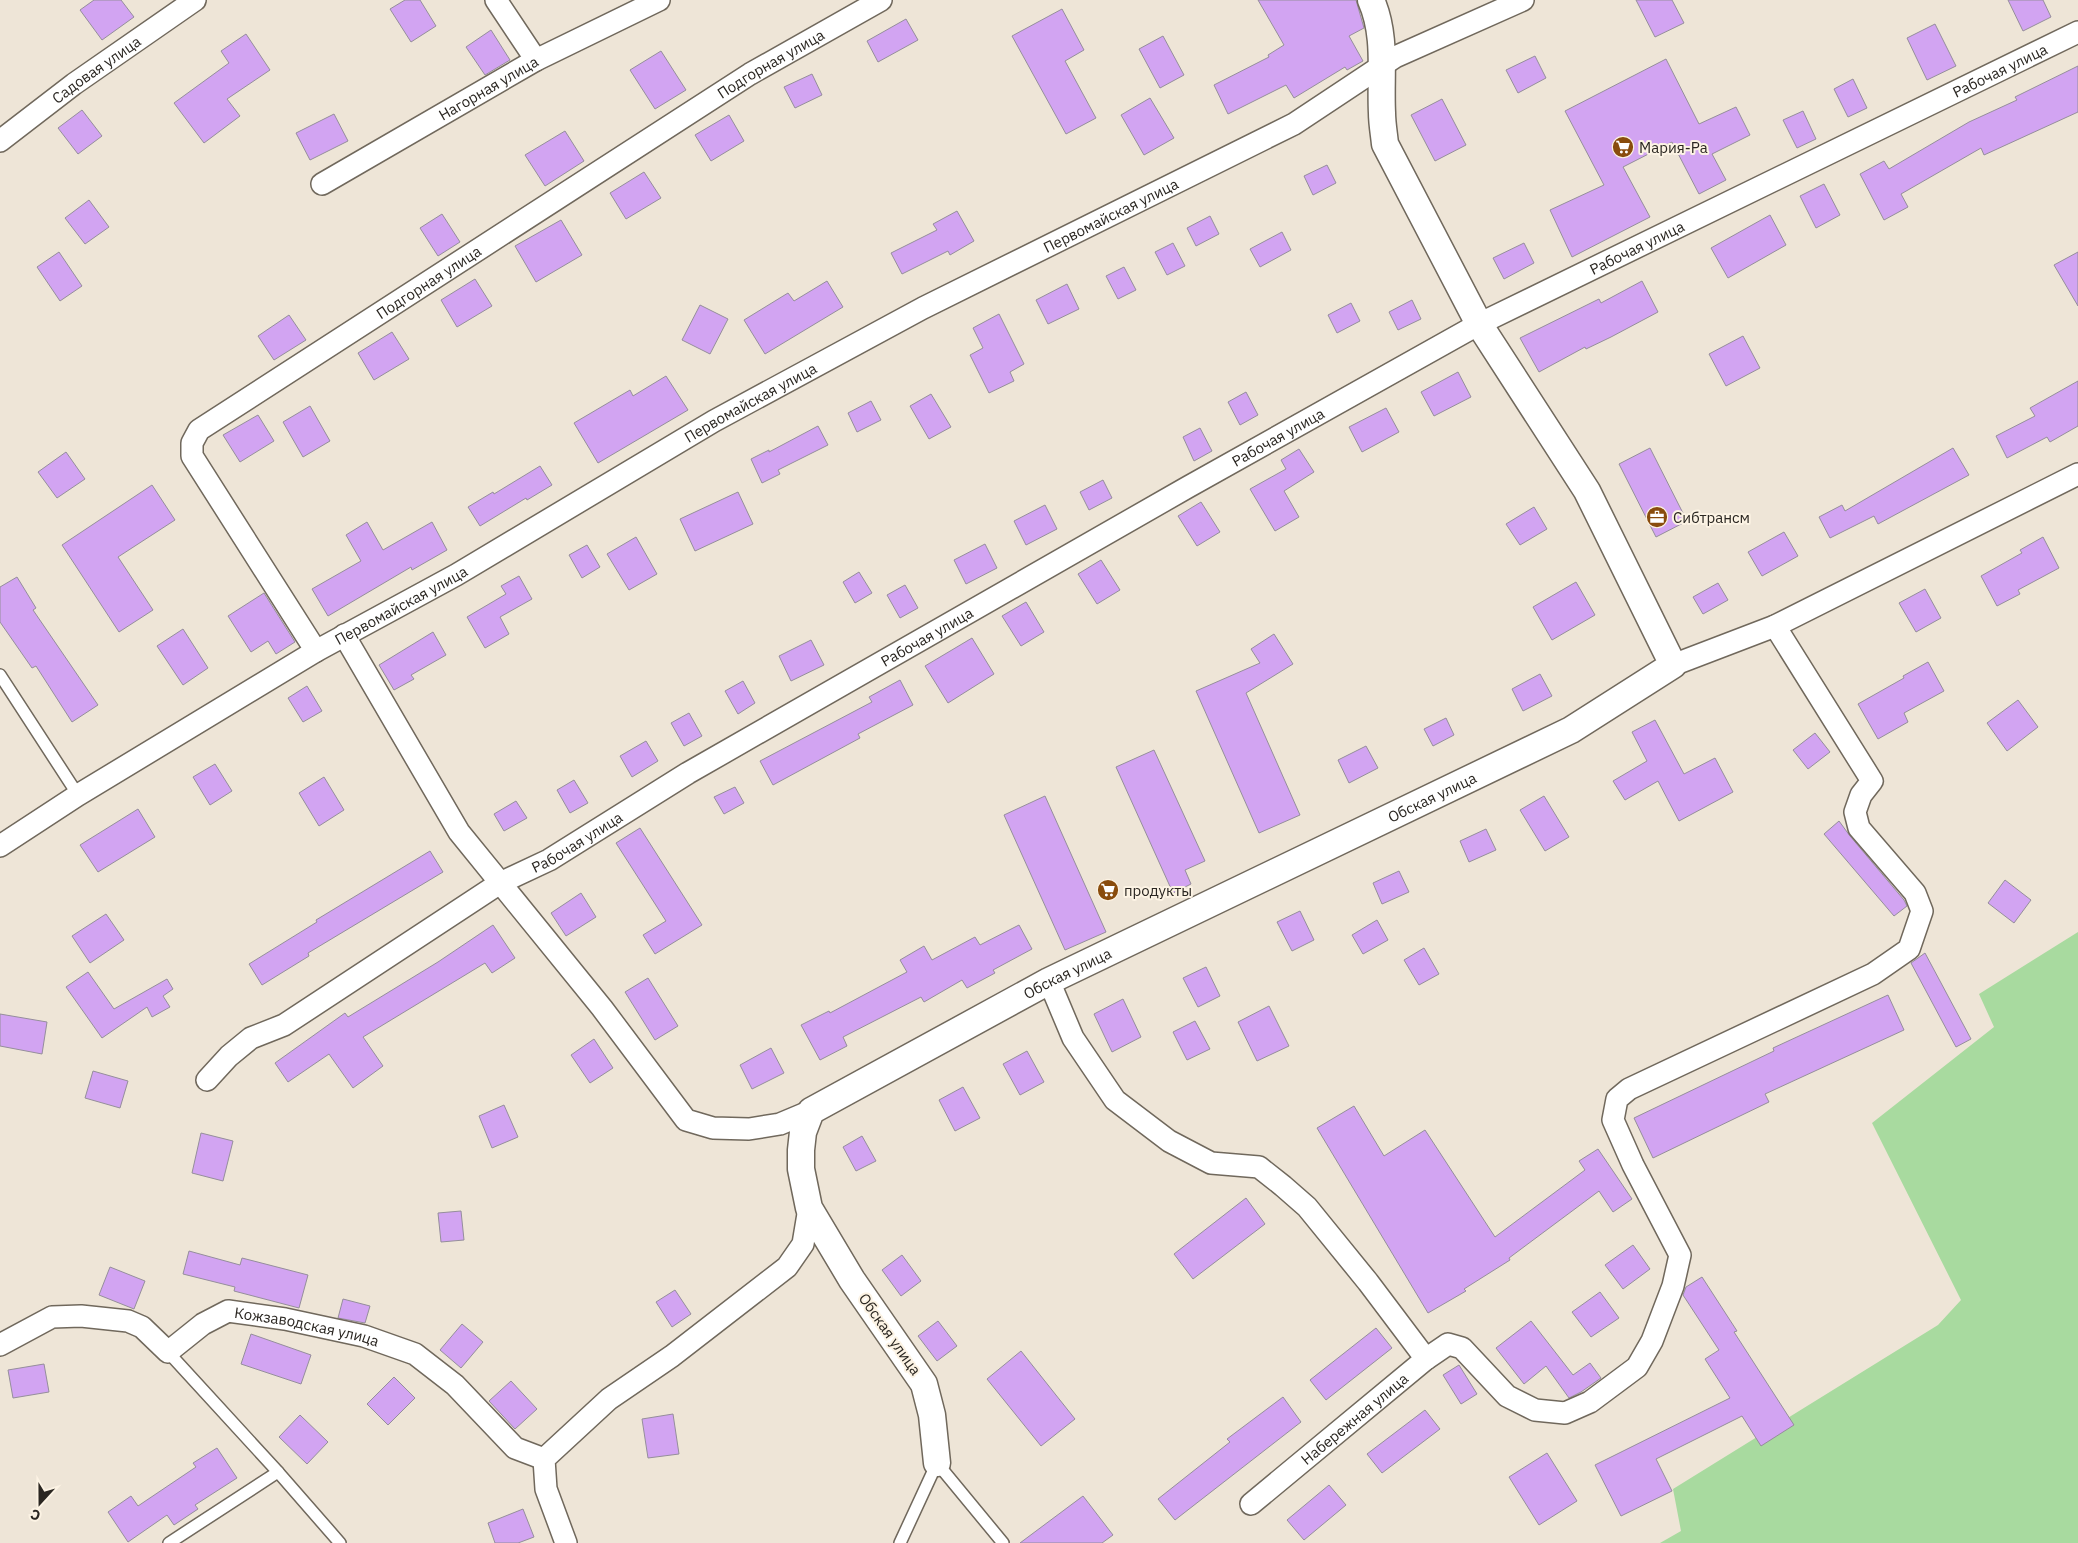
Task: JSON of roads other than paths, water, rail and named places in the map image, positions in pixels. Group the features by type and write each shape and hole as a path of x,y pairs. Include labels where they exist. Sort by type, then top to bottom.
{"street":[{"name":"Садовая улица","path":"0,141 74,84 194,0"},
{"path":"496,0 536,60"},
{"name":"Нагорная улица","path":"322,184 536,60 659,0"},
{"name":"Подгорная улица","path":"316,651 192,456 192,443 199,430 750,74 881,0"},
{"path":"1371,0 1378,15 1383,63 1382,113 1385,144 1479,324 1587,491 1673,665 1775,626 1998,512 2078,474"},
{"name":"Первомайская улица","path":"0,846 78,795 316,651 456,575 714,421 888,327 1294,124 1383,63 1523,0"},
{"name":"Рабочая улица","path":"207,1080 229,1056 251,1038 284,1025 500,883 549,860 688,773 1188,487 1479,324 2078,32"},
{"name":"Набережная улица","path":"1251,1504 1426,1359 1448,1344 1462,1348 1507,1396 1535,1410 1565,1413 1590,1402 1637,1367 1652,1341 1673,1286 1680,1255 1633,1165 1613,1120 1617,1099 1629,1089 1873,974 1909,948 1922,911 1915,893 1859,828 1855,812 1861,795 1872,781 1775,626"},
{"path":"344,635 459,832 607,1015 686,1120 713,1128 749,1129 780,1124 810,1111"},
{"name":"Обская улица","path":"937,1463 932,1415 924,1384 852,1280 809,1208 801,1169 801,1150 803,1132 810,1111 1050,981 1571,730 1673,665"},
{"path":"1050,981 1073,1038 1115,1100 1169,1141 1211,1163 1259,1167 1284,1186 1307,1207 1368,1282 1426,1359"},
{"path":"566,1543 546,1489 544,1459 609,1399 672,1356 787,1267 802,1244 809,1208"},
{"name":"Кожзаводская улица","path":"168,1352 203,1324 228,1311 285,1318 364,1336 415,1354 455,1386 515,1448 544,1459"},
{"path":"0,1345 52,1318 80,1316 128,1321 142,1327 168,1352"}],"lane":[{"path":"0,675 78,795"},
{"path":"168,1352 340,1543"},
{"path":"900,1543 937,1463 1003,1543"},
{"path":"169,1543 278,1472"}],"place":[{"name":"Мария-Ра","path":"1623,147"},
{"name":"Сибтрансм","path":"1657,517"},
{"name":"продукты","path":"1108,890"}]}
